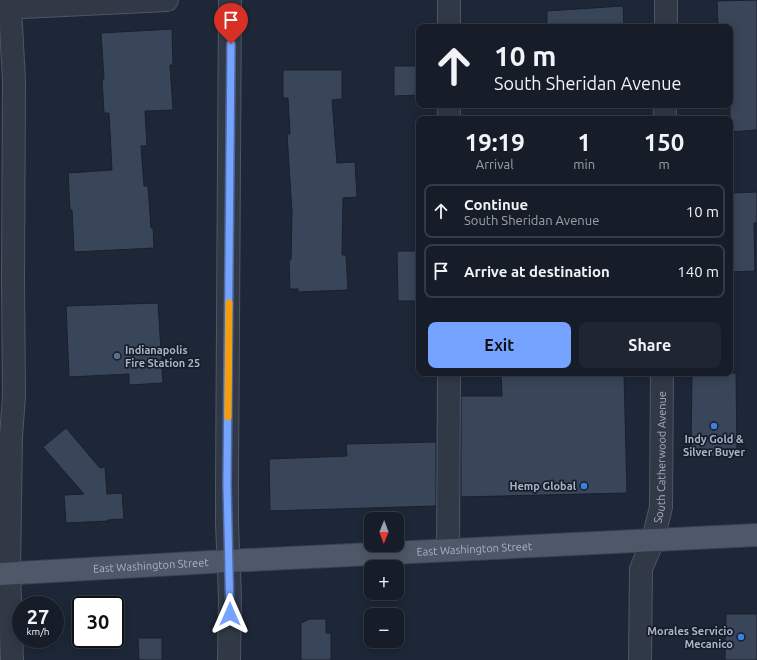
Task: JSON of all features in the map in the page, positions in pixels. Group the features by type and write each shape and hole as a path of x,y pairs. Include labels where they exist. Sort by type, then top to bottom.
{"main road":[{"name":"East Washington Street","path":"4,573 757,535"}],"street":[{"path":"12,660 4,573 14,396 14,81 6,7 167,0"},
{"path":"230,0 227,484 230,660"},
{"path":"449,0 449,24"},
{"path":"666,0 666,24"},
{"path":"448,550 449,376"},
{"name":"South Catherwood Avenue","path":"640,660 641,570 653,540 661,507 662,376"}],"building":[{"path":"757,0 757,130 733,132 733,116 730,116 730,108 733,108 733,24 718,24 717,1"},
{"path":"623,6 624,24 547,24 547,11"},
{"path":"172,29 173,65 170,65 173,110 145,111 147,146 141,146 144,186 148,186 154,248 74,252 68,173 112,170 109,113 104,113 102,79 104,79 101,33"},
{"path":"394,66 416,66 416,95 394,96"},
{"path":"283,70 342,70 342,99 332,100 337,163 355,162 357,197 343,198 342,255 346,255 348,290 298,292 298,289 290,289 289,260 291,260 292,212 287,134 290,134 288,98 283,98"},
{"path":"757,192 757,223 754,223 755,271 733,272 733,193"},
{"path":"397,251 416,251 416,301 398,301"},
{"path":"158,303 163,383 129,385 129,374 69,377 66,306"},
{"name":"Indy Gold & Silver Buyer","path":"733,373 736,373 737,456 698,456 691,450 692,376 733,376"},
{"path":"501,376 624,376 627,493 461,497 461,396 502,396"},
{"path":"66,428 100,468 105,467 107,494 122,493 124,519 66,523 64,495 84,494 43,447"},
{"path":"436,442 436,506 270,511 269,459 347,456 346,444"},
{"name":"Morales Servicio Mecanico","path":"726,614 757,614 757,660 725,660"},
{"path":"310,619 326,619 326,633 331,633 331,660 301,660 301,623"},
{"path":"138,638 162,638 162,660 139,660"}],"slow traffic":[{"path":"228,417 229,303"}],"place":[{"name":"Indianapolis Fire Station 25","path":"117,356"},
{"name":"Indy Gold & Silver Buyer","path":"714,426"},
{"name":"Hemp Global","path":"584,486"},
{"name":"Morales Servicio Mecanico","path":"741,637"}],"route":[{"path":"230,614 227,484 231,44"}]}
